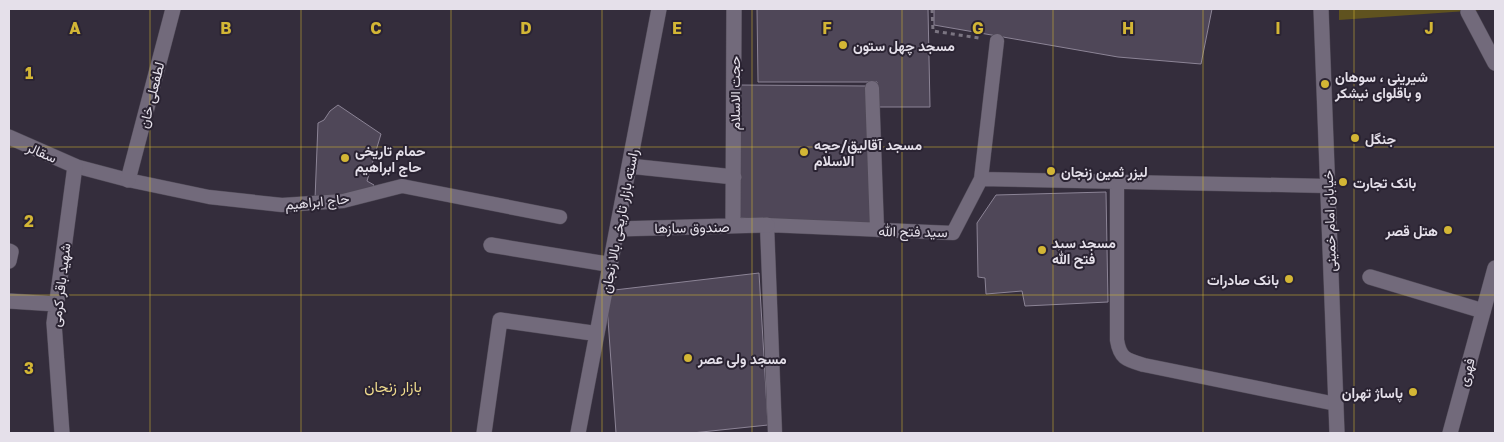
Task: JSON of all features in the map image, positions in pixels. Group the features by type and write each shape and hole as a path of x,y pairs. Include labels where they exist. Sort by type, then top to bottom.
{"street":[{"name":"لطفعلی خان","path":"128,180 173,9"},
{"name":"راسته بازار تاریخی بالا زنجان","path":"578,433 659,9"},
{"name":"حجت الاسلام","path":"733,226 734,9"},
{"name":"خیابان امام خمینی","path":"1321,9 1337,433"},
{"path":"1468,12 1495,64"},
{"name":"سقالر","path":"9,137 75,166"},
{"name":"شهید باقر کرمی","path":"62,433 54,323 75,166"},
{"path":"629,166 734,177"},
{"name":"صندوق سازها","path":"618,229 767,225"},
{"path":"492,245 606,264"},
{"path":"9,252 11,252 9,261"},
{"name":"فهری","path":"1450,433 1495,268"},
{"path":"1370,278 1482,311"},
{"path":"9,301 56,304"},
{"path":"484,433 500,320 592,333"}],"lane":[{"path":"997,41 981,179 1327,186"},
{"path":"872,88 877,230"},
{"name":"حاج ابراهیم","path":"75,166 128,180 209,197 282,205 343,201 402,186 560,217"},
{"name":"سید فتح الله","path":"767,225 953,233 981,179"},
{"path":"1117,181 1117,340 1119,350 1126,359 1144,365 1336,404"},
{"path":"767,225 775,433"}],"path":[{"path":"932,9 933,31 997,41"}],"shaded area":[{"path":"1339,9 1495,9 1339,20"}],"building":[{"name":"مسجد چهل ستون","path":"757,9 928,9 930,107 878,107 877,82 758,82"},
{"path":"934,9 1212,9 1201,64 1118,57 934,25"},
{"name":"مسجد آقالیق/حجه الاسلام","path":"739,85 868,86 872,223 737,218"},
{"name":"حمام تاریخی حاج ابراهیم","path":"338,105 381,134 367,181 374,185 371,191 315,199 318,123 324,120 330,111"},
{"name":"مسجد سید فتح الله","path":"1106,192 1108,302 1025,306 1022,291 986,294 985,278 978,277 977,223 996,195"},
{"name":"مسجد ولی عصر","path":"759,273 768,425 692,433 616,433 606,291"}],"place":[{"name":"مسجد چهل ستون","path":"843,45"},
{"name":"شیرینی ، سوهان و باقلوای نیشکر","path":"1325,84"},
{"name":"جنگل","path":"1355,138"},
{"name":"مسجد آقالیق/حجه الاسلام","path":"804,152"},
{"name":"حمام تاریخی حاج ابراهیم","path":"345,158"},
{"name":"لیزر ثمین زنجان","path":"1051,171"},
{"name":"بانک تجارت","path":"1343,182"},
{"name":"هتل قصر","path":"1448,230"},
{"name":"مسجد سید فتح الله","path":"1042,250"},
{"name":"بانک صادرات","path":"1289,279"},
{"name":"مسجد ولی عصر","path":"688,358"},
{"name":"پاساژ تهران","path":"1413,392"}],"district":[{"name":"بازار زنجان","path":"393,386"}]}
